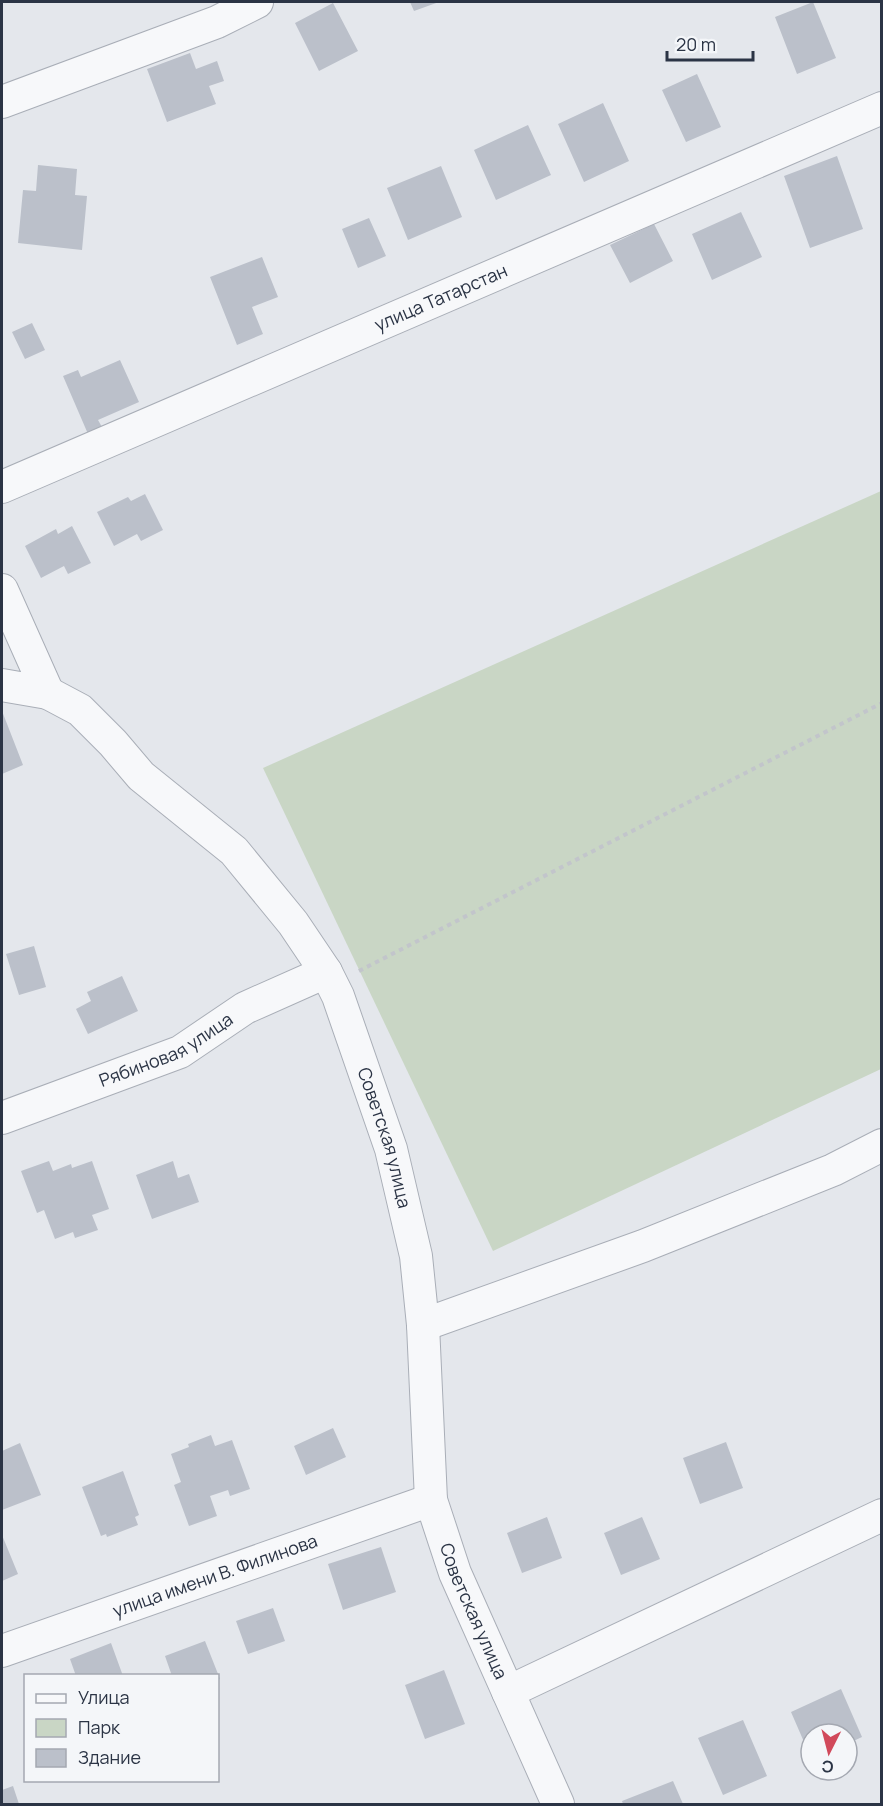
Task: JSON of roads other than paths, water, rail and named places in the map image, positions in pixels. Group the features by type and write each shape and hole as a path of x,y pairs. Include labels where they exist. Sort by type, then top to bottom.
{"street":[{"path":"2,102 217,22 257,2"},
{"name":"улица Татарстан","path":"2,487 882,108"},
{"path":"2,590 48,693"},
{"path":"2,685 48,693"},
{"name":"Советская улица","path":"48,693 80,710 141,776 234,851 293,922 332,984 391,1149 416,1256 423,1325 431,1500 455,1573 558,1804"},
{"name":"Рябиновая улица","path":"2,1118 180,1052 245,1008 332,984"},
{"path":"423,1325 643,1246 833,1170 882,1144"},
{"name":"улица имени В. Филинова","path":"2,1651 431,1500"},
{"name":"Советская улица","path":"508,1692 882,1515"}]}
